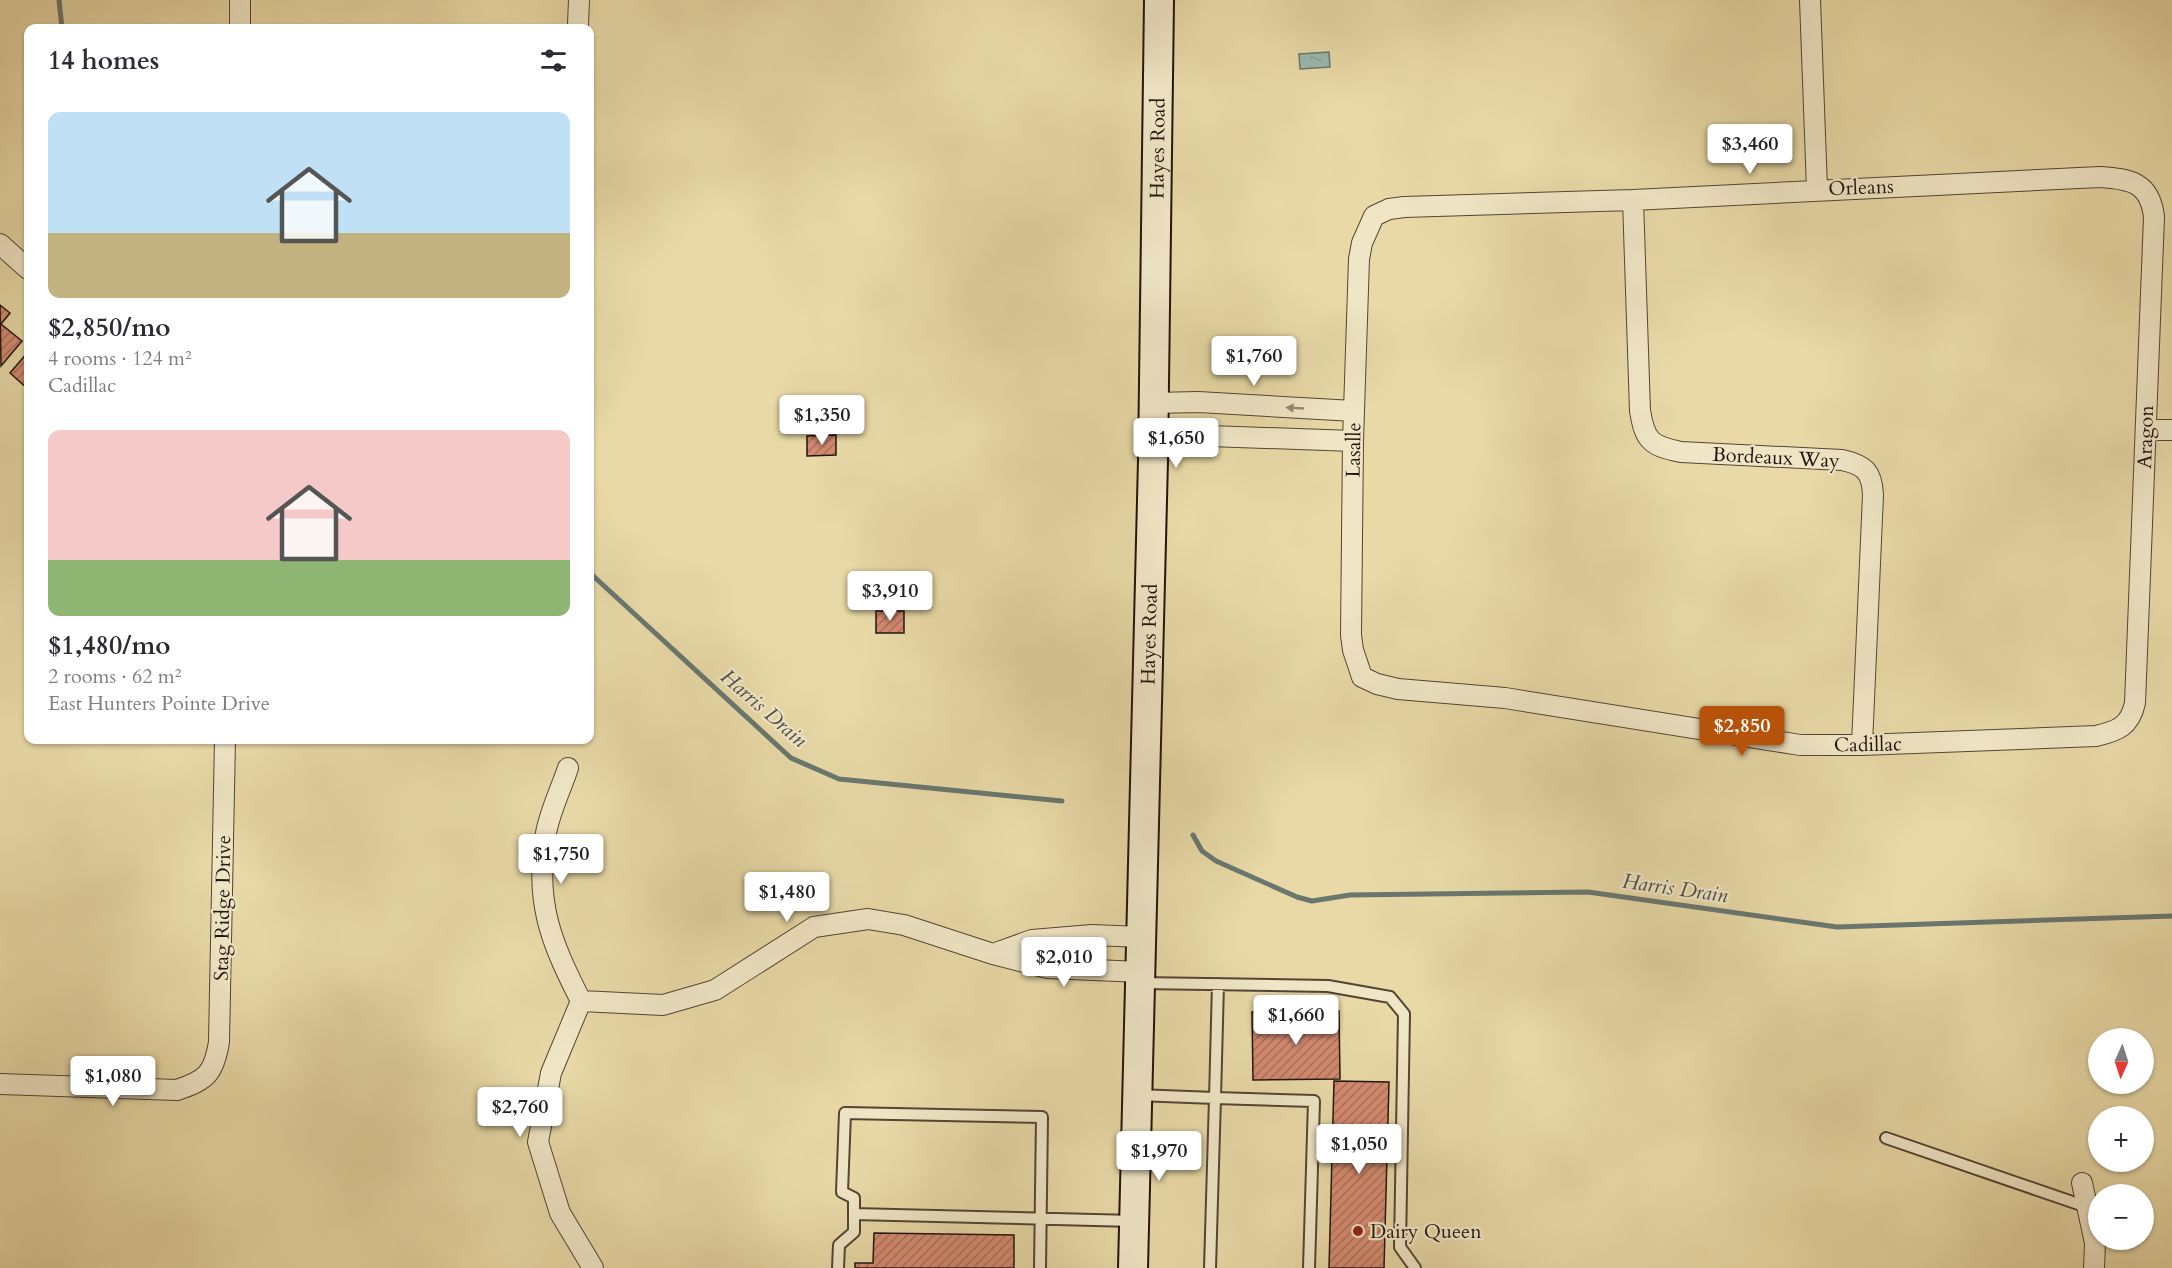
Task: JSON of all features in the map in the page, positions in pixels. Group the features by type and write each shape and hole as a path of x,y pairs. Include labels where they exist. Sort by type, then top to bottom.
{"street":[{"path":"240,0 240,24"},
{"path":"578,24 579,0"},
{"name":"Hayes Road","path":"1133,1268 1154,434 1160,0"},
{"path":"1810,0 1817,189"},
{"name":"Orleans","path":"1369,223 1380,212 1404,207 1633,200 1817,189 2100,177 2130,181 2141,187"},
{"name":"Aragon","path":"2126,725 2135,703 2154,217 2153,203 2141,187"},
{"name":"Bordeaux Way","path":"1633,200 1640,411 1643,430 1648,439 1663,448 1681,452 1842,460 1863,466 1870,473 1873,495 1862,745"},
{"name":"Lasalle","path":"1362,676 1353,650 1351,635 1353,441 1359,259 1369,223"},
{"path":"0,244 24,265"},
{"path":"1154,403 1198,402 1354,411"},
{"path":"2146,430 2172,430"},
{"path":"1154,434 1353,441"},
{"name":"Cadillac","path":"1362,676 1377,684 1398,689 1505,698 1800,745 1862,745 2096,736 2113,732 2126,725"},
{"name":"Stag Ridge Drive","path":"0,1084 177,1090 197,1083 208,1074 216,1062 219,1042 225,744"},
{"path":"568,768 546,833 541,895 555,949 581,1001 550,1073 538,1142 560,1213 593,1268"},
{"path":"581,1001 663,1005 715,990 814,927 868,919 904,925 993,954 1048,968 1141,978"},
{"path":"993,954 1032,940 1092,934 1142,937"},
{"path":"2082,1183 2088,1207"},
{"path":"2094,1268 2095,1250"}],"lane":[{"path":"1141,978 1218,984 1328,986 1390,997 1404,1014 1400,1246 1415,1268"},
{"path":"1210,1268 1218,984"},
{"path":"1137,1095 1314,1101 1309,1268"},
{"path":"838,1268 839,1245 854,1233 854,1198 842,1191 845,1113 1042,1117 1040,1268"},
{"path":"1886,1138 2088,1207"},
{"path":"854,1214 1134,1221"}],"water":[{"path":"1329,52 1330,67 1300,69 1299,54"}],"building":[{"path":"0,305 10,313 1,324 22,341 1,366"},
{"path":"24,357 24,385 10,373"},
{"path":"836,435 836,455 807,456 807,436"},
{"path":"876,611 904,611 904,633 876,633"},
{"path":"1339,1011 1340,1079 1253,1080 1252,1012"},
{"path":"1334,1081 1389,1082 1384,1268 1329,1268"},
{"path":"874,1233 1014,1235 1014,1268 855,1268 855,1263 873,1263"}],"waterway":[{"name":"Harris Drain","path":"59,0 62,24"},
{"name":"Harris Drain","path":"594,577 791,758 839,779 1062,801"},
{"name":"Harris Drain","path":"1193,835 1202,851 1216,861 1297,897 1312,901 1350,895 1588,892 1837,927 2172,916"}],"place":[{"name":"Dairy Queen","path":"1358,1231"}]}
